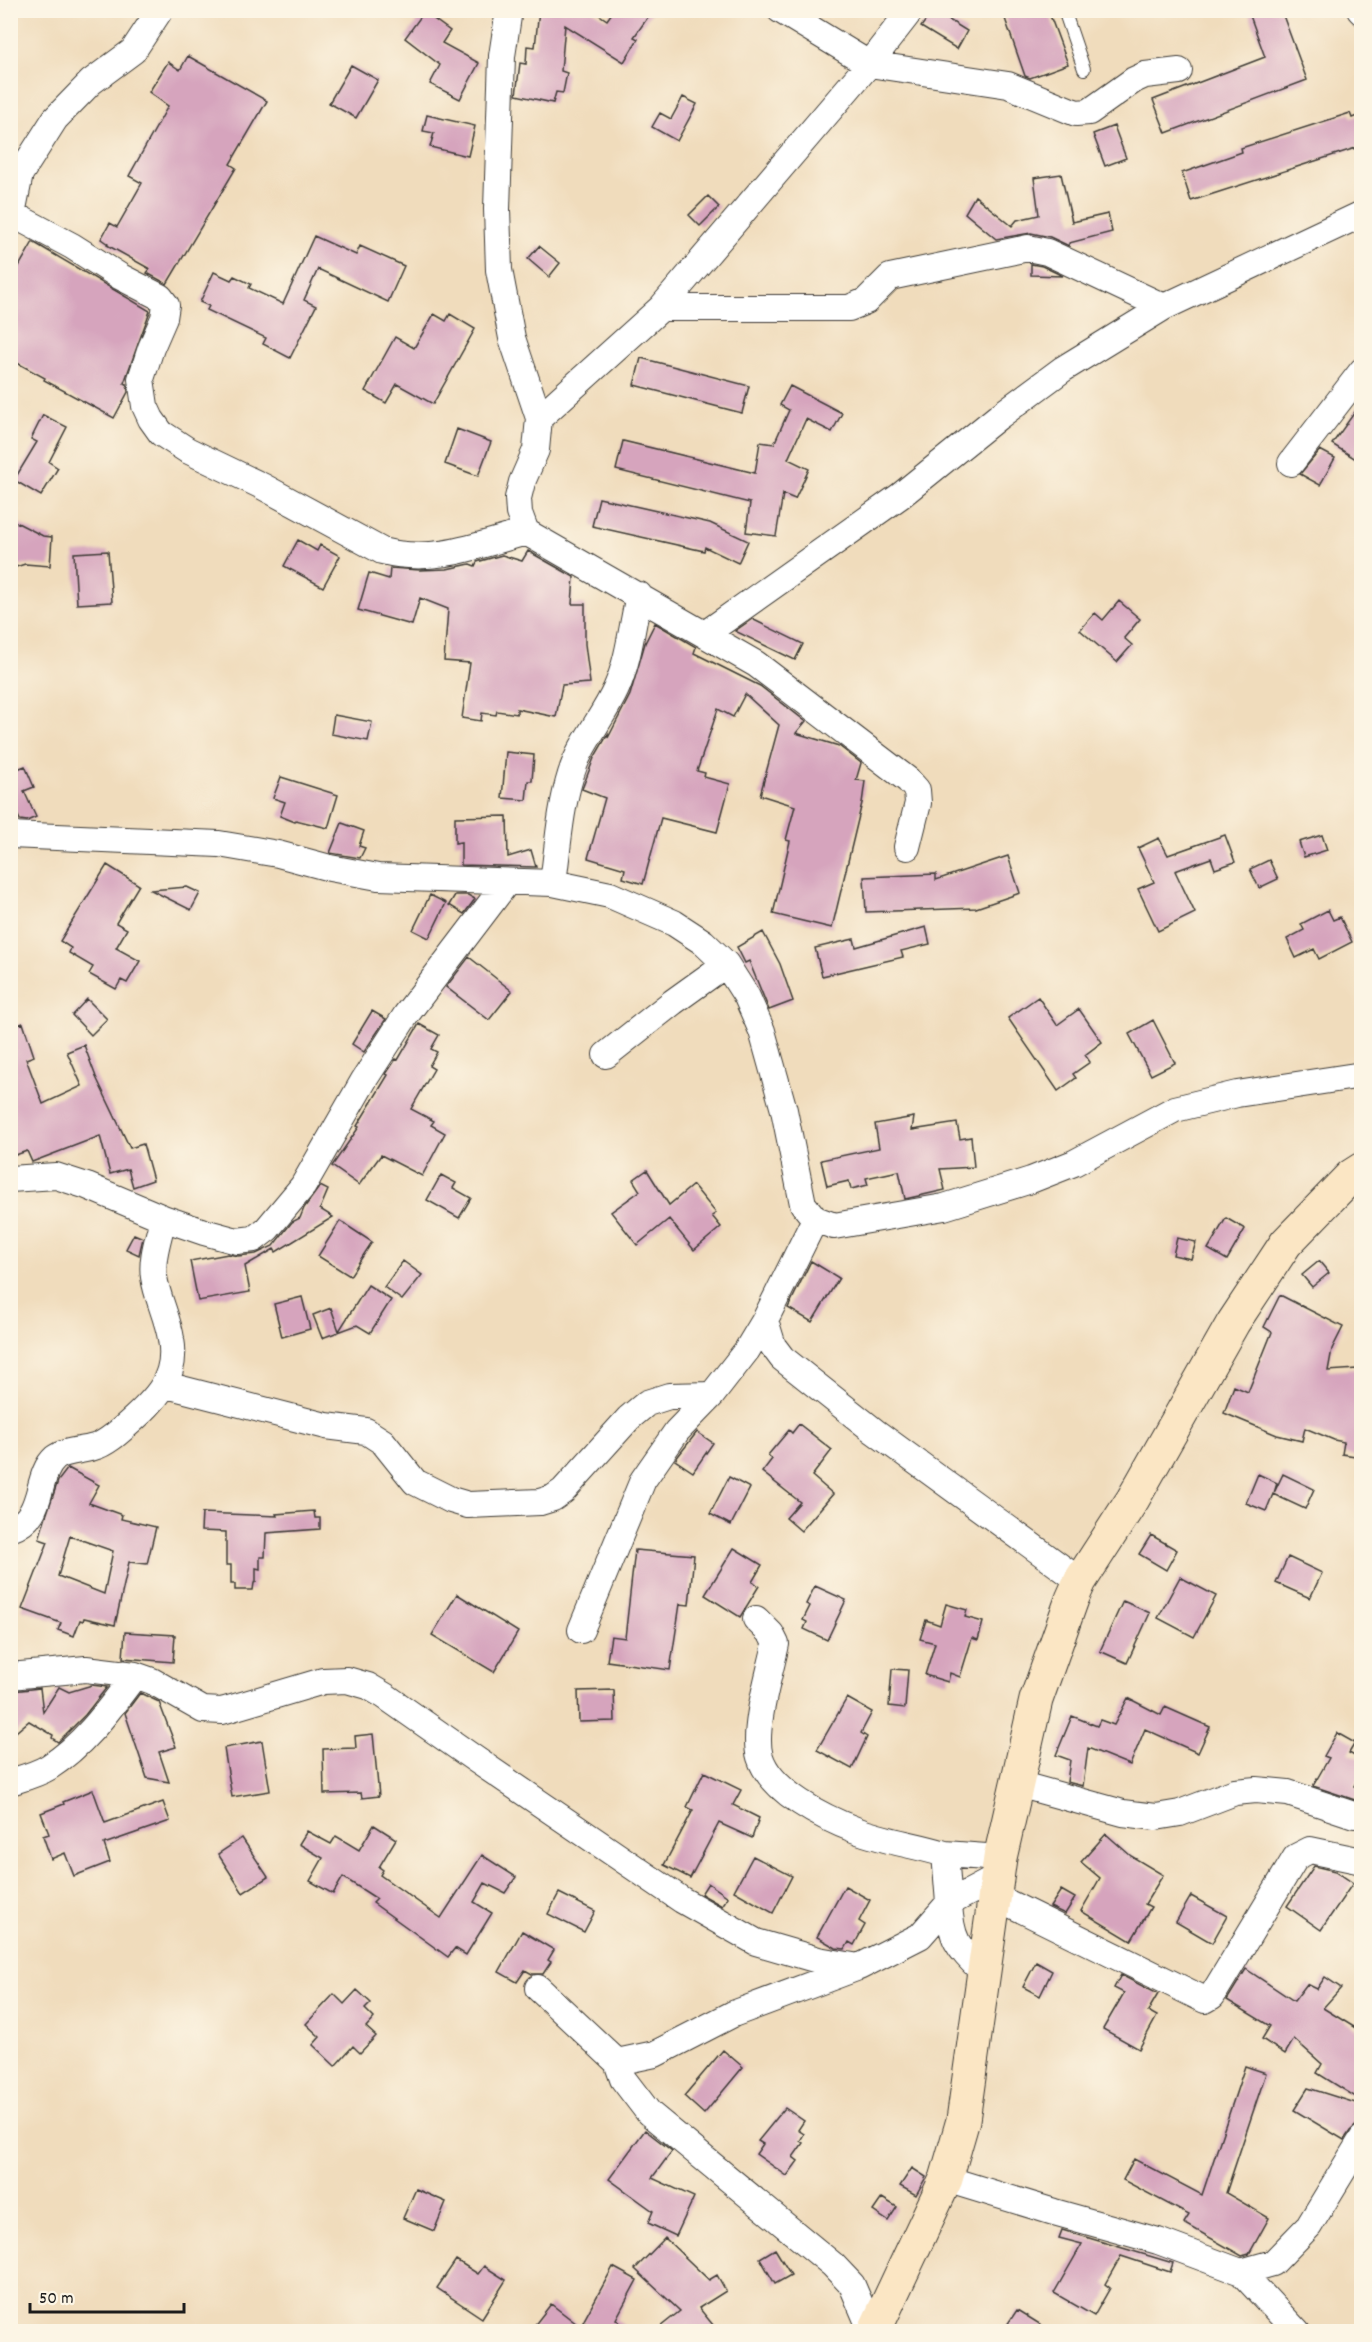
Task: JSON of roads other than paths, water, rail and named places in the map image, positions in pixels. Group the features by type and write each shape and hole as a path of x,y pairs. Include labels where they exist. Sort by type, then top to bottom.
{"street":[{"path":"160,10 133,51 91,82 55,119 20,174 11,214 160,297 165,305 164,318 141,378 145,406 151,419 161,433 187,450 262,486 382,550 415,557 446,554 526,532"},
{"path":"509,10 502,56 497,209 498,270 512,338 539,418 536,450 522,482 518,498 519,513 526,532 756,664 908,780 917,790 918,803 907,847"},
{"path":"780,10 869,64 1008,85 1076,112 1089,112 1134,80 1146,75 1179,71"},
{"path":"539,418 661,308 869,64 911,10"},
{"path":"705,634 900,496 998,417 1063,369 1164,307 1362,214"},
{"path":"661,308 849,308 866,301 890,277 1028,248 1047,252 1164,307"},
{"path":"1291,463 1362,371"},
{"path":"554,883 562,813 571,773 588,735 616,690 624,668 639,595"},
{"path":"10,836 219,844 278,854 330,868 378,877 554,883 610,895 674,923 703,942 726,964 747,997 762,1031 784,1110 803,1204 815,1219 834,1226 944,1207 1031,1180 1074,1163 1174,1109 1237,1094 1362,1075"},
{"path":"10,1179 56,1176 87,1186 163,1218 237,1241 254,1239 267,1229 303,1186 364,1080 406,1015 507,882"},
{"path":"606,1055 726,964"},
{"path":"873,2331 946,2179 963,2120 998,1877 1036,1701 1055,1643 1080,1581 1133,1499 1233,1323 1286,1243 1351,1176 1362,1169"},
{"path":"10,1529 18,1527 29,1517 49,1466 54,1459 63,1454 97,1447 114,1436 129,1424 166,1385 171,1372 171,1340 153,1275 154,1256 163,1218"},
{"path":"581,1630 643,1480 677,1431 712,1395 747,1350 765,1320 815,1219"},
{"path":"765,1320 773,1346 783,1358 874,1431 1080,1581"},
{"path":"166,1385 326,1426 366,1431 383,1442 415,1482 451,1500 468,1505 540,1502 553,1498 563,1491 629,1418 647,1403 669,1396 712,1395"},
{"path":"756,1619 771,1634 776,1644 758,1729 760,1757 773,1780 793,1799 856,1830 945,1854 998,1877 1205,2000 1212,1996 1296,1857 1310,1850 1362,1861"},
{"path":"10,1676 86,1669 135,1675 152,1681 203,1710 222,1711 323,1681 347,1680 368,1686 682,1900 756,1942 818,1960 859,1967"},
{"path":"10,1782 48,1768 75,1748 135,1675"},
{"path":"1018,1784 1123,1813 1156,1817 1180,1813 1235,1792 1256,1790 1288,1793 1354,1815"},
{"path":"945,1854 951,1929 959,1948 985,1974"},
{"path":"616,2062 655,2054 733,2014 859,1967 920,1936 949,1903 998,1877"},
{"path":"538,1988 616,2062 623,2079 649,2113 834,2265 852,2285 873,2331"},
{"path":"1241,2272 1273,2263 1309,2226 1362,2139"},
{"path":"946,2179 1158,2241 1241,2272 1297,2331"}],"lane":[{"path":"1064,10 1084,69"}]}
